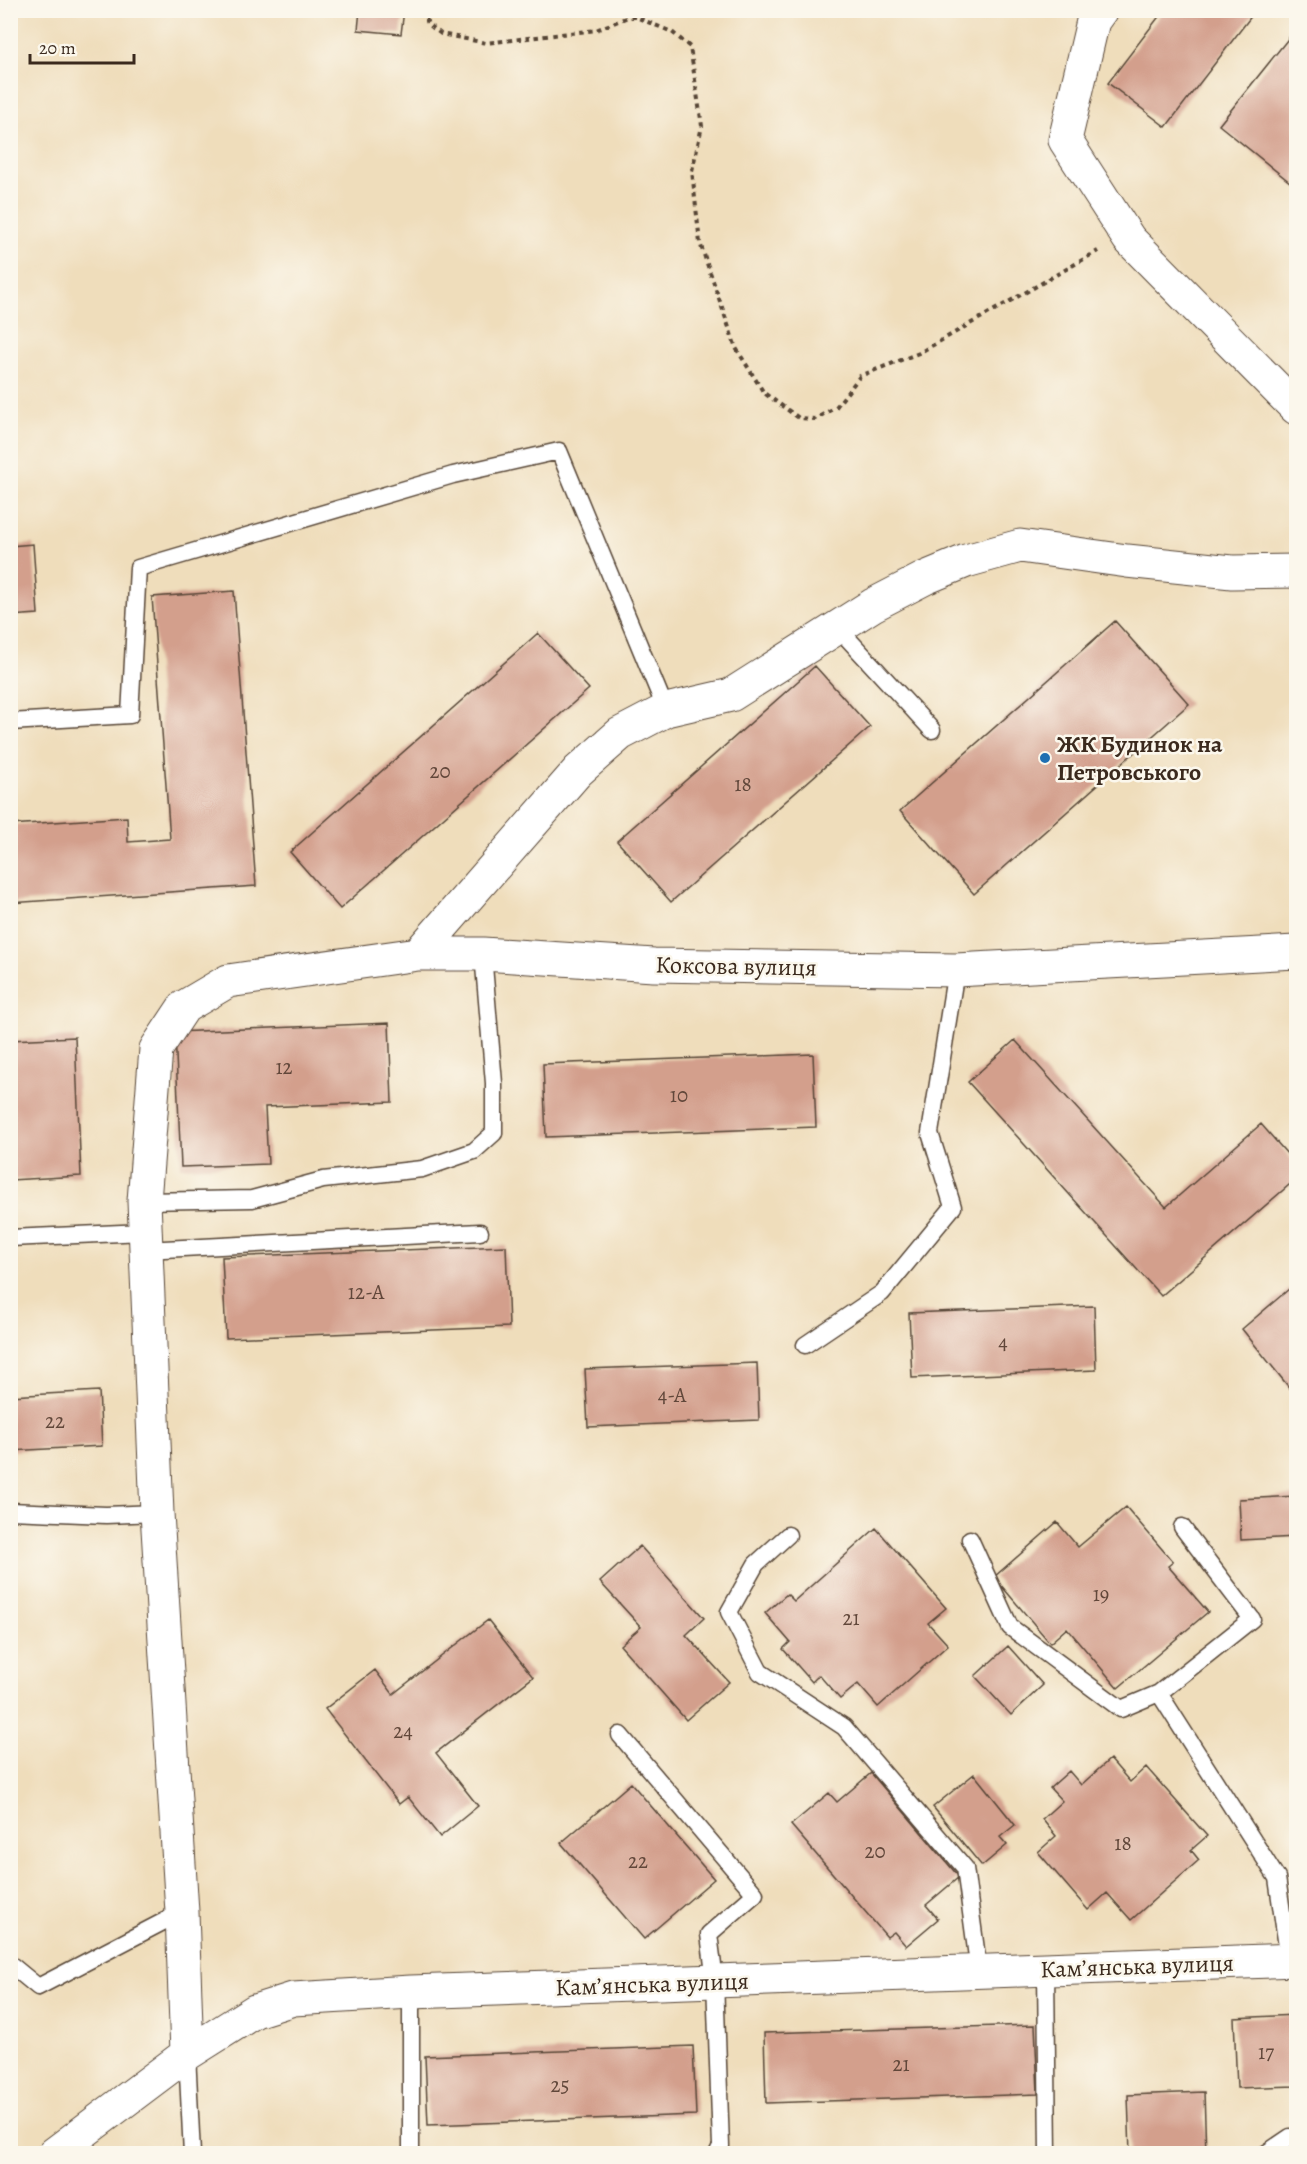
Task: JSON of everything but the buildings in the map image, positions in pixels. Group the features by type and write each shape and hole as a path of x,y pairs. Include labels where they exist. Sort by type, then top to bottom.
{"street":[{"path":"1101,10 1093,21 1065,140 1129,239 1296,408"},
{"path":"418,954 578,771 620,734 636,723 666,710 730,695 838,628 925,578 966,561 1020,546 1127,561 1232,572 1296,571"},
{"name":"Коксова вулиця","path":"144,1228 156,1049 184,1007 228,981 418,954 483,954 654,965 956,970 1296,952"},
{"path":"144,1228 157,1513 182,1912 187,2054"},
{"name":"Камʼянська вулиця","path":"54,2154 187,2054 255,2011 293,1999 411,1992 1293,1960"}],"lane":[{"path":"10,722 130,715 138,568 453,476 559,451 666,710"},
{"path":"838,628 932,730"},
{"path":"144,1228 323,1180 422,1169 474,1151 494,1133 494,1083 483,954"},
{"path":"805,1345 882,1293 953,1206 930,1133 956,970"},
{"path":"10,1238 144,1228 480,1232"},
{"path":"10,1511 106,1515 157,1513"},
{"path":"970,1539 1010,1627 1121,1710 1159,1693 1252,1619 1182,1527"},
{"path":"788,1535 756,1564 729,1612 760,1672 844,1727 965,1868 979,1972"},
{"path":"1159,1693 1276,1878 1293,1960"},
{"path":"620,1735 755,1894 709,1934 715,1981 721,2146 717,2154"},
{"path":"10,1964 38,1987 182,1912"},
{"path":"1046,1970 1048,2154"},
{"path":"411,1992 411,2154"},
{"path":"187,2054 192,2154"},
{"path":"1265,2154 1290,2137 1296,2137"}],"path":[{"path":"423,10 428,24 441,34 486,43 597,30 628,17 636,17 672,32 690,47 702,126 692,171 700,243 736,348 764,393 799,418 815,419 836,407 860,376 919,353 1070,265 1129,239"}],"place":[{"name":"ЖК Будинок на Петровського","path":"1045,758"}]}
